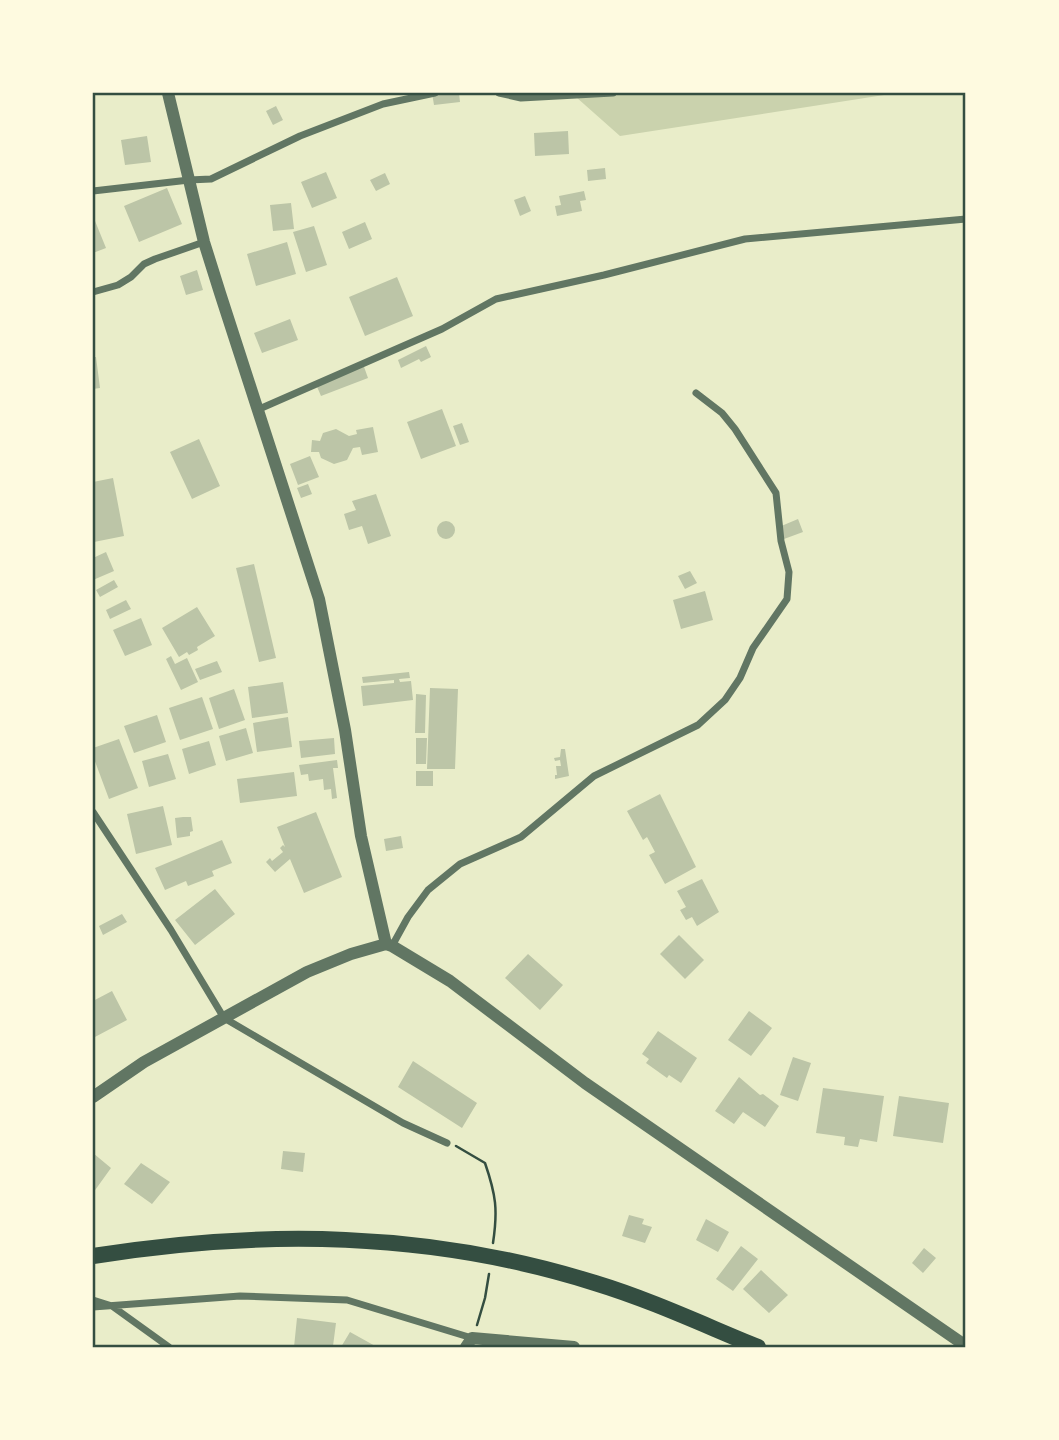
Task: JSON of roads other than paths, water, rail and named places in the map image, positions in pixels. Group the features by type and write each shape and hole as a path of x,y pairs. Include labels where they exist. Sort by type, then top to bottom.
{"highway":[{"path":"93,1256 159,1245 251,1238 338,1238 449,1248 597,1283 634,1295 758,1347"}],"street":[{"path":"167,93 204,242 319,598 343,718 361,836 389,945 450,981 585,1083 966,1346"},
{"path":"93,191 211,179 300,136 383,104 435,93"},
{"path":"499,93 521,98 613,93"},
{"path":"257,410 442,329 496,299 745,239 966,219"},
{"path":"93,292 118,285 144,264 155,259 204,242"},
{"path":"93,1097 144,1062 307,972 351,954 389,945 428,890 460,864 521,837 594,776 698,725 724,700 740,678 753,648 787,599 789,572 781,541 776,493 735,429 722,414 696,393"},
{"path":"93,812 171,930 224,1018 403,1124 447,1143"},
{"path":"93,1307 240,1296 347,1300 469,1343 574,1347"},
{"path":"93,1300 112,1306 169,1347"}]}
